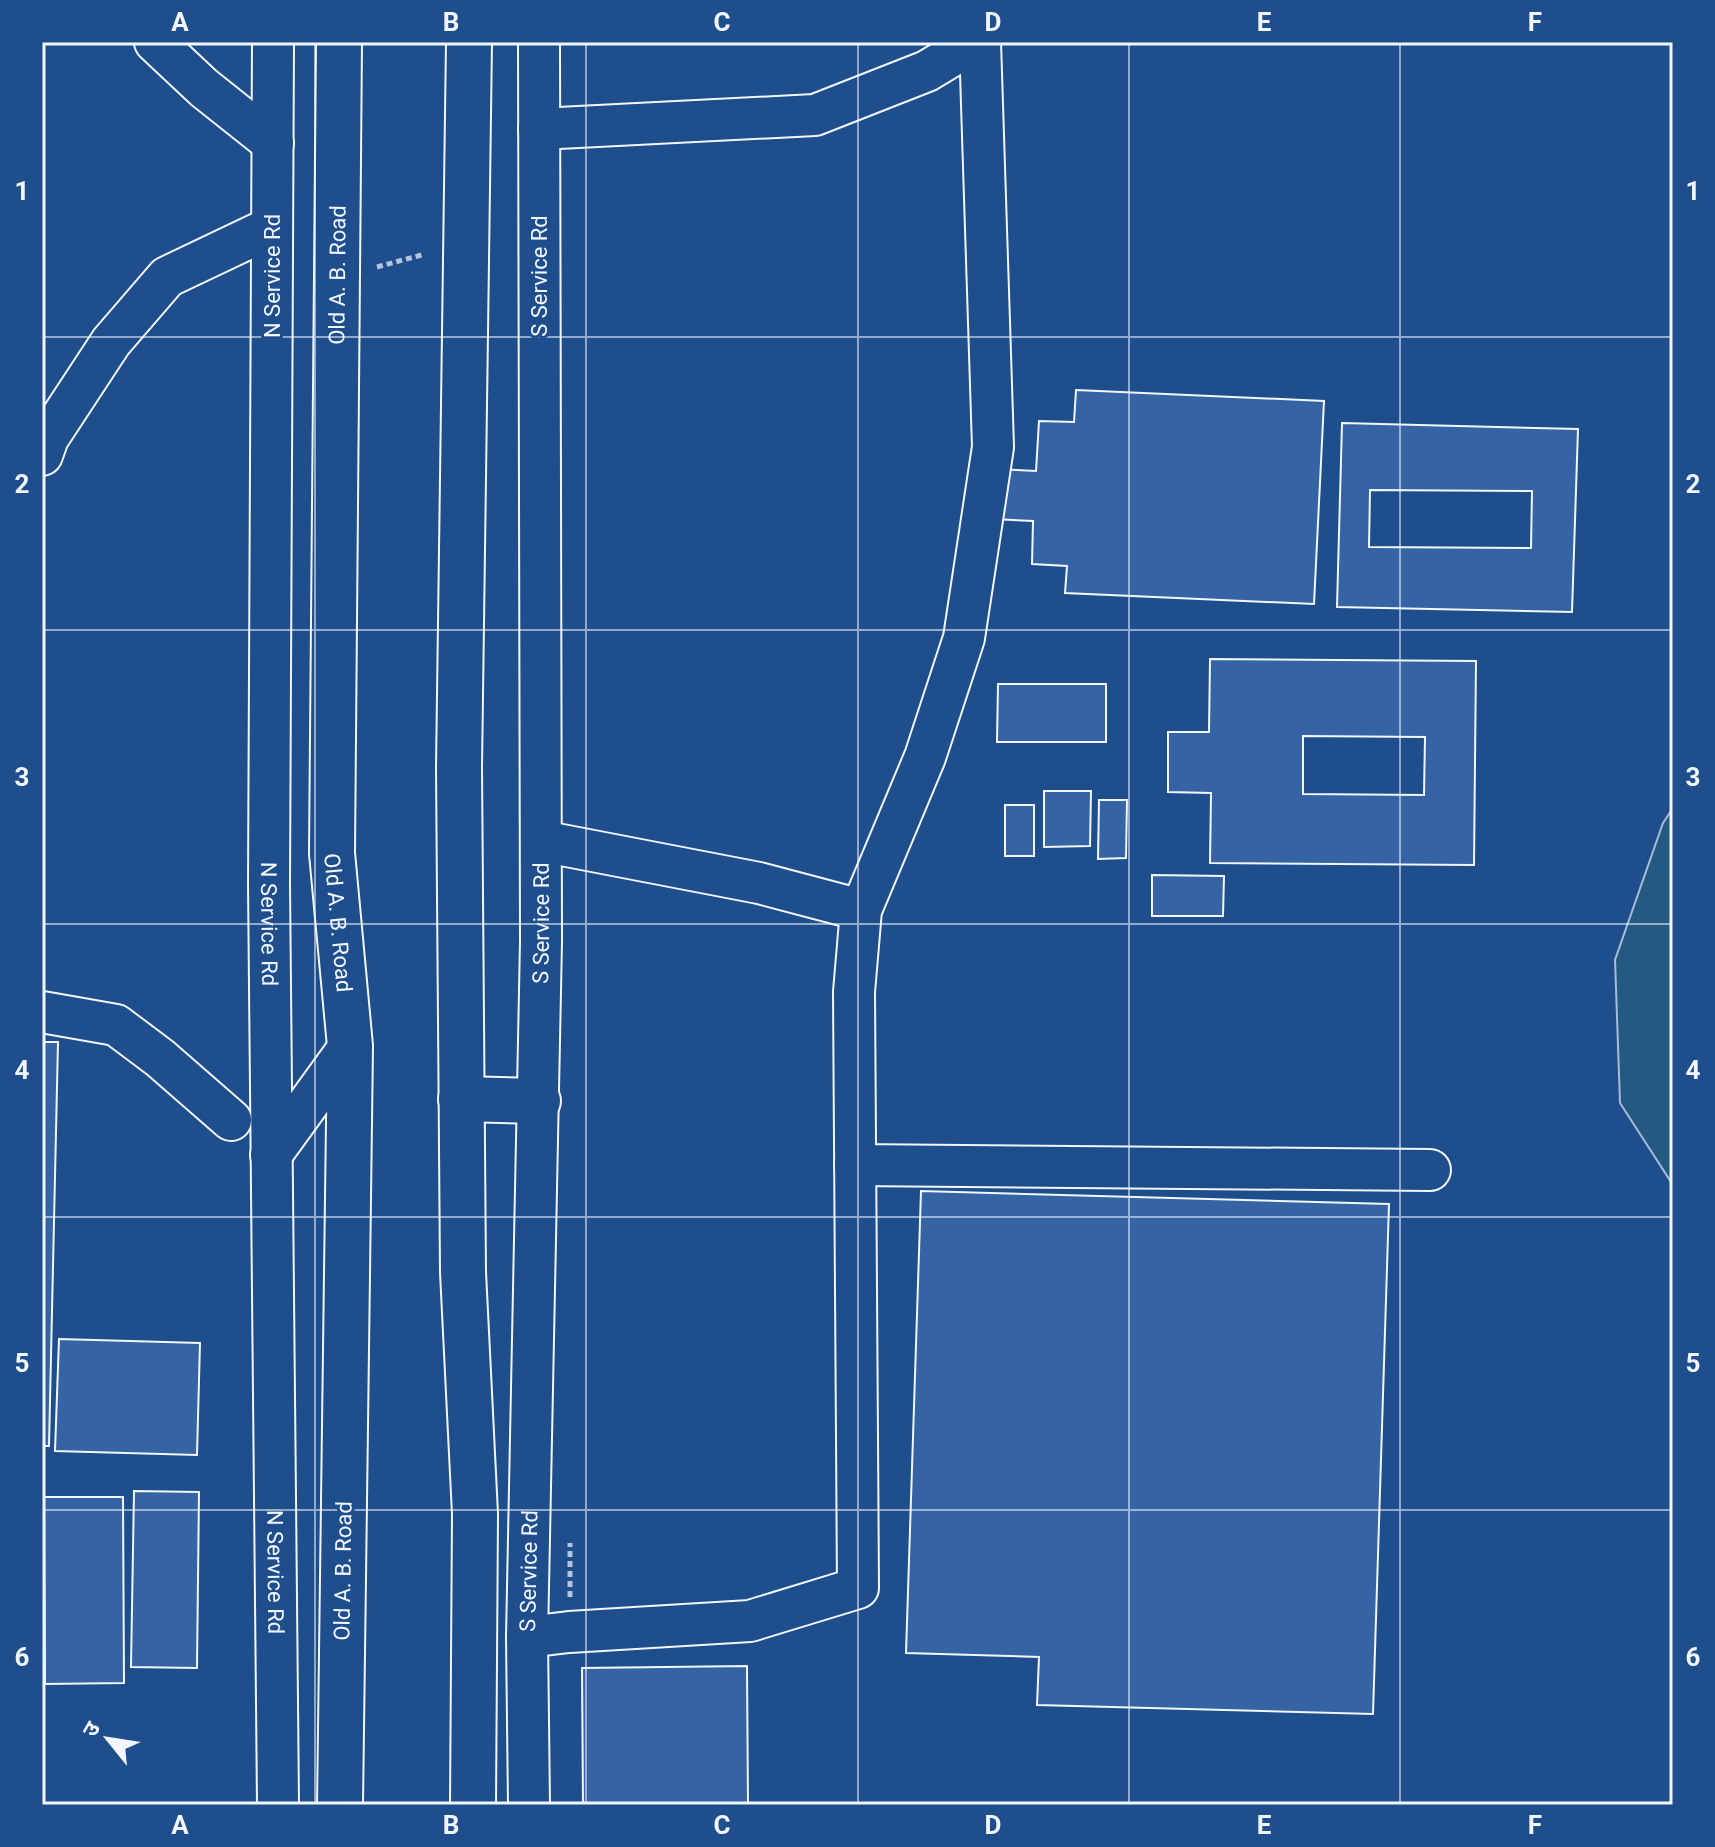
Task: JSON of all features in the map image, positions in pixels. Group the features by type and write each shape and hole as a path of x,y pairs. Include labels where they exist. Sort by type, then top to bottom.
{"main road":[{"name":"Old A. B. Road","path":"339,42 332,853 350,1046 340,1805"},
{"path":"469,42 459,768 463,1272 475,1514 473,1805"},
{"path":"461,1099 538,1101"}],"street":[{"path":"155,42 204,88 273,143"},
{"name":"N Service Rd","path":"273,42 269,868 278,1805"},
{"name":"S Service Rd","path":"529,1805 527,1637 541,841 539,42"},
{"path":"527,1637 750,1621 858,1588 854,992 861,910 925,757 964,638 993,447 978,42 927,71 815,115 539,129"},
{"path":"42,455 48,438 111,342 167,277 272,227"},
{"path":"541,841 759,883 861,910"},
{"path":"42,1012 116,1025 160,1058 231,1120"},
{"path":"271,1155 350,1046"},
{"path":"855,1165 1430,1170"}],"path":[{"path":"376,267 425,254"}],"shaded area":[{"path":"1673,808 1673,1185 1620,1103 1615,960 1663,823"}],"building":[{"path":"1076,390 1324,401 1314,604 1065,593 1067,566 1032,564 1033,521 993,519 995,469 1036,471 1039,421 1074,422"},
{"path":"1342,423 1578,429 1572,612 1337,607","holes":["1370,490 1532,491 1531,548 1369,547"]},
{"path":"1210,659 1476,661 1474,865 1210,863 1211,793 1168,792 1168,732 1209,732","holes":["1303,736 1425,737 1424,795 1303,794"]},
{"path":"998,684 1106,684 1106,742 997,742"},
{"path":"1044,791 1091,791 1090,846 1044,847"},
{"path":"1099,800 1127,800 1126,858 1098,859"},
{"path":"1005,805 1034,805 1034,856 1005,856"},
{"path":"1152,875 1224,876 1223,916 1152,916"},
{"path":"42,1042 58,1042 49,1446 42,1446"},
{"path":"921,1191 1389,1204 1373,1714 1037,1705 1039,1657 906,1653"},
{"path":"59,1339 200,1343 197,1455 55,1451"},
{"path":"134,1491 199,1492 197,1668 131,1667"},
{"path":"44,1497 123,1497 124,1683 45,1684"},
{"path":"747,1666 748,1805 583,1805 582,1668"}]}
